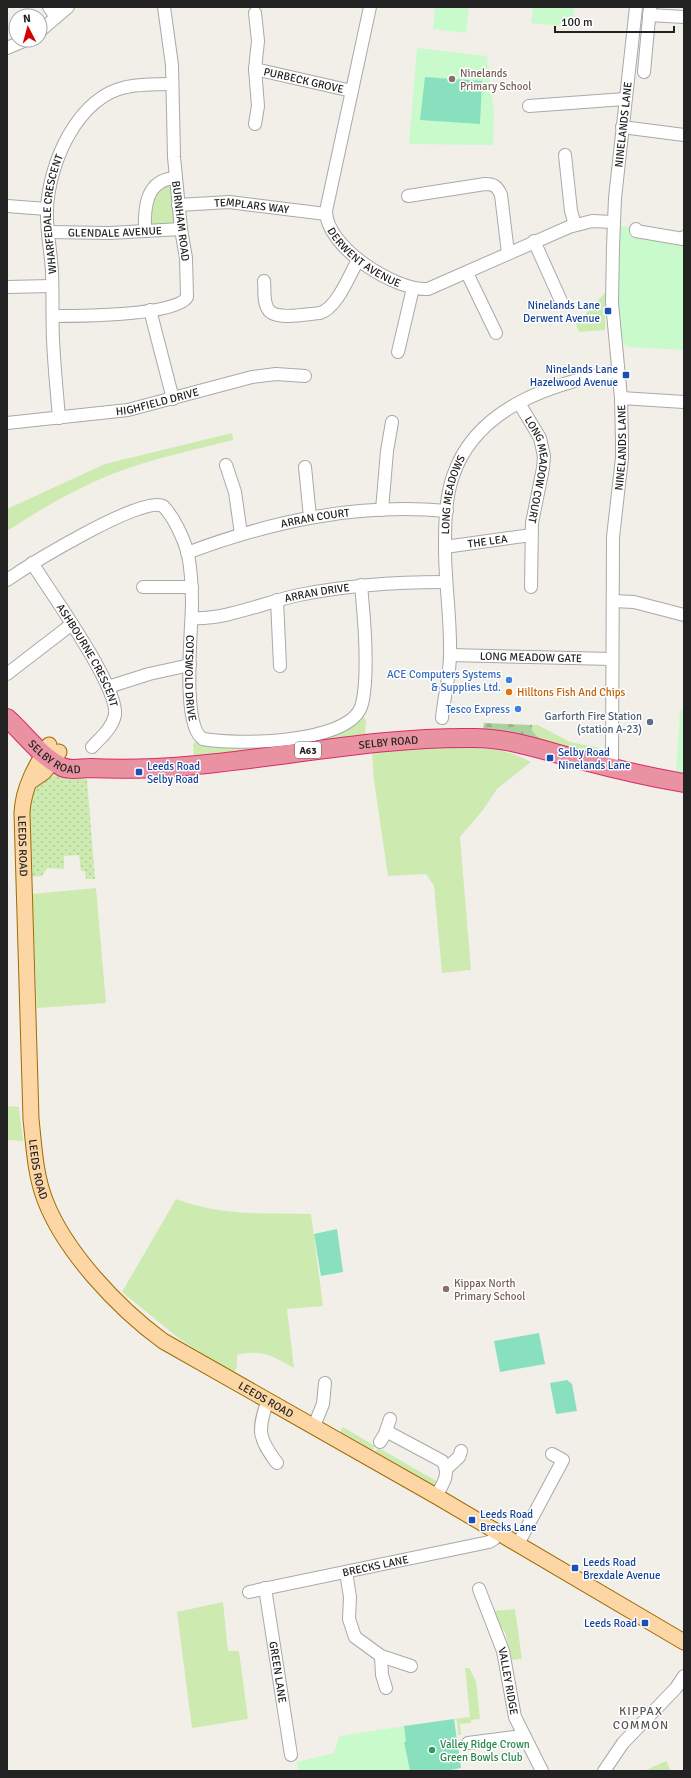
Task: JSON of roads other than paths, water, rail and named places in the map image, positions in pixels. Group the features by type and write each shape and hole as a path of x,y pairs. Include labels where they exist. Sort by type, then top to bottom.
{"highway":[{"name":"SELBY ROAD","path":"7,718 26,736 37,737 67,768 126,770 198,766 366,743 418,739 472,738 515,742 612,769 684,783"}],"main road":[{"name":"LEEDS ROAD","path":"51,753 44,772 31,781 24,797 22,817 32,1119 38,1173 45,1200 67,1242 132,1316 163,1341 436,1496 684,1642"}],"street":[{"path":"49,7 56,17"},
{"path":"48,24 68,7"},
{"name":"BURNHAM ROAD","path":"53,316 111,315 150,310 179,305 187,297 186,258 175,178 172,84 169,40 164,7"},
{"name":"DERWENT AVENUE","path":"370,7 326,214 330,228 337,238 358,260 413,288 434,287 534,241 575,225 592,221 613,222"},
{"name":"NINELANDS LANE","path":"612,769 613,537 622,458 621,398 612,303 613,222 636,7"},
{"path":"644,72 650,11 684,17"},
{"name":"PURBECK GROVE","path":"255,13 258,41 255,69 258,106 255,124"},
{"name":"PURBECK GROVE","path":"255,69 352,91"},
{"name":"WHARFEDALE CRESCENT","path":"59,418 47,209 54,174 66,139 79,119 90,106 106,96 126,87 172,84"},
{"path":"529,106 625,99"},
{"path":"622,127 684,135"},
{"path":"565,155 571,212 575,225"},
{"path":"145,231 145,209 150,192 160,182 175,178"},
{"path":"408,196 492,184 498,188 501,195 508,253"},
{"name":"TEMPLARS WAY","path":"178,205 229,202 326,214"},
{"path":"7,206 47,209"},
{"name":"GLENDALE AVENUE","path":"49,232 110,233 181,229"},
{"path":"636,229 636,231 684,238"},
{"path":"534,241 561,301"},
{"path":"264,281 266,305 271,313 279,316 325,312 333,304 358,260"},
{"path":"467,273 496,333"},
{"path":"7,287 52,286"},
{"path":"398,352 413,288"},
{"path":"150,310 173,399"},
{"name":"LONG MEADOWS","path":"442,718 450,655 444,547 448,494 453,475 466,449 485,426 519,403 556,385 618,371"},
{"name":"HIGHFIELD DRIVE","path":"7,423 117,412 173,399 252,377 276,374 305,376"},
{"path":"621,398 684,402"},
{"name":"LONG MEADOW COURT","path":"519,403 540,438 544,456 531,535 531,587"},
{"path":"382,510 383,480 392,422"},
{"path":"226,465 235,492 241,534"},
{"path":"305,467 310,517"},
{"name":"COTSWOLD DRIVE","path":"7,580 32,563 70,541 104,524 156,504 165,509 183,540 188,553 192,587 190,665 192,717 196,733 203,739 244,743 274,741 310,735 341,725 350,720 359,712 364,697 366,651 361,585"},
{"name":"ARRAN COURT","path":"188,553 264,527 310,517 404,508 447,511"},
{"name":"THE LEA","path":"444,547 531,535"},
{"name":"ASHBOURNE CRESCENT","path":"32,563 72,624 108,687 115,704 115,716 110,727 92,747"},
{"name":"ARRAN DRIVE","path":"192,618 204,619 223,616 277,600 329,589 403,582 445,582"},
{"path":"143,587 192,587"},
{"path":"277,600 280,666"},
{"path":"613,601 634,602 684,615"},
{"path":"7,674 72,624"},
{"name":"LONG MEADOW GATE","path":"450,655 612,659"},
{"path":"108,687 149,674 190,665"},
{"path":"314,1426 323,1404 326,1383"},
{"path":"268,1400 261,1423 261,1435 265,1447 277,1464"},
{"path":"380,1442 390,1419"},
{"path":"386,1431 442,1461 446,1469 446,1478 436,1496"},
{"path":"446,1469 459,1457 462,1451"},
{"path":"518,1544 563,1460 552,1454"},
{"name":"BRECKS LANE","path":"249,1592 489,1542 494,1539 498,1533"},
{"path":"346,1572 350,1597 349,1619 352,1632 360,1642 381,1656 411,1666"},
{"name":"GREEN LANE","path":"265,1588 292,1755"},
{"name":"VALLEY RIDGE","path":"479,1589 502,1651 513,1711 523,1736 542,1771"},
{"path":"381,1656 382,1676 386,1688"},
{"path":"604,1771 623,1743 676,1688 684,1676"},
{"path":"468,1743 523,1736"}],"place":[{"name":"Ninelands Primary School","path":"452,79"},
{"name":"Ninelands Lane Derwent Avenue","path":"608,311"},
{"name":"Ninelands Lane Hazelwood Avenue","path":"626,375"},
{"name":"ACE Computers Systems & Supplies Ltd.","path":"509,680"},
{"name":"Hilltons Fish And Chips","path":"509,692"},
{"name":"Tesco Express","path":"518,709"},
{"name":"Garforth Fire Station (station A-23)","path":"650,722"},
{"name":"Selby Road Ninelands Lane","path":"550,758"},
{"name":"Leeds Road Selby Road","path":"139,772"},
{"name":"Kippax North Primary School","path":"446,1289"},
{"name":"Leeds Road Brecks Lane","path":"472,1520"},
{"name":"Leeds Road Brexdale Avenue","path":"575,1568"},
{"name":"Leeds Road","path":"645,1623"},
{"name":"Valley Ridge Crown Green Bowls Club","path":"432,1750"}],"district":[{"name":"KIPPAX COMMON","path":"641,1718"}]}
